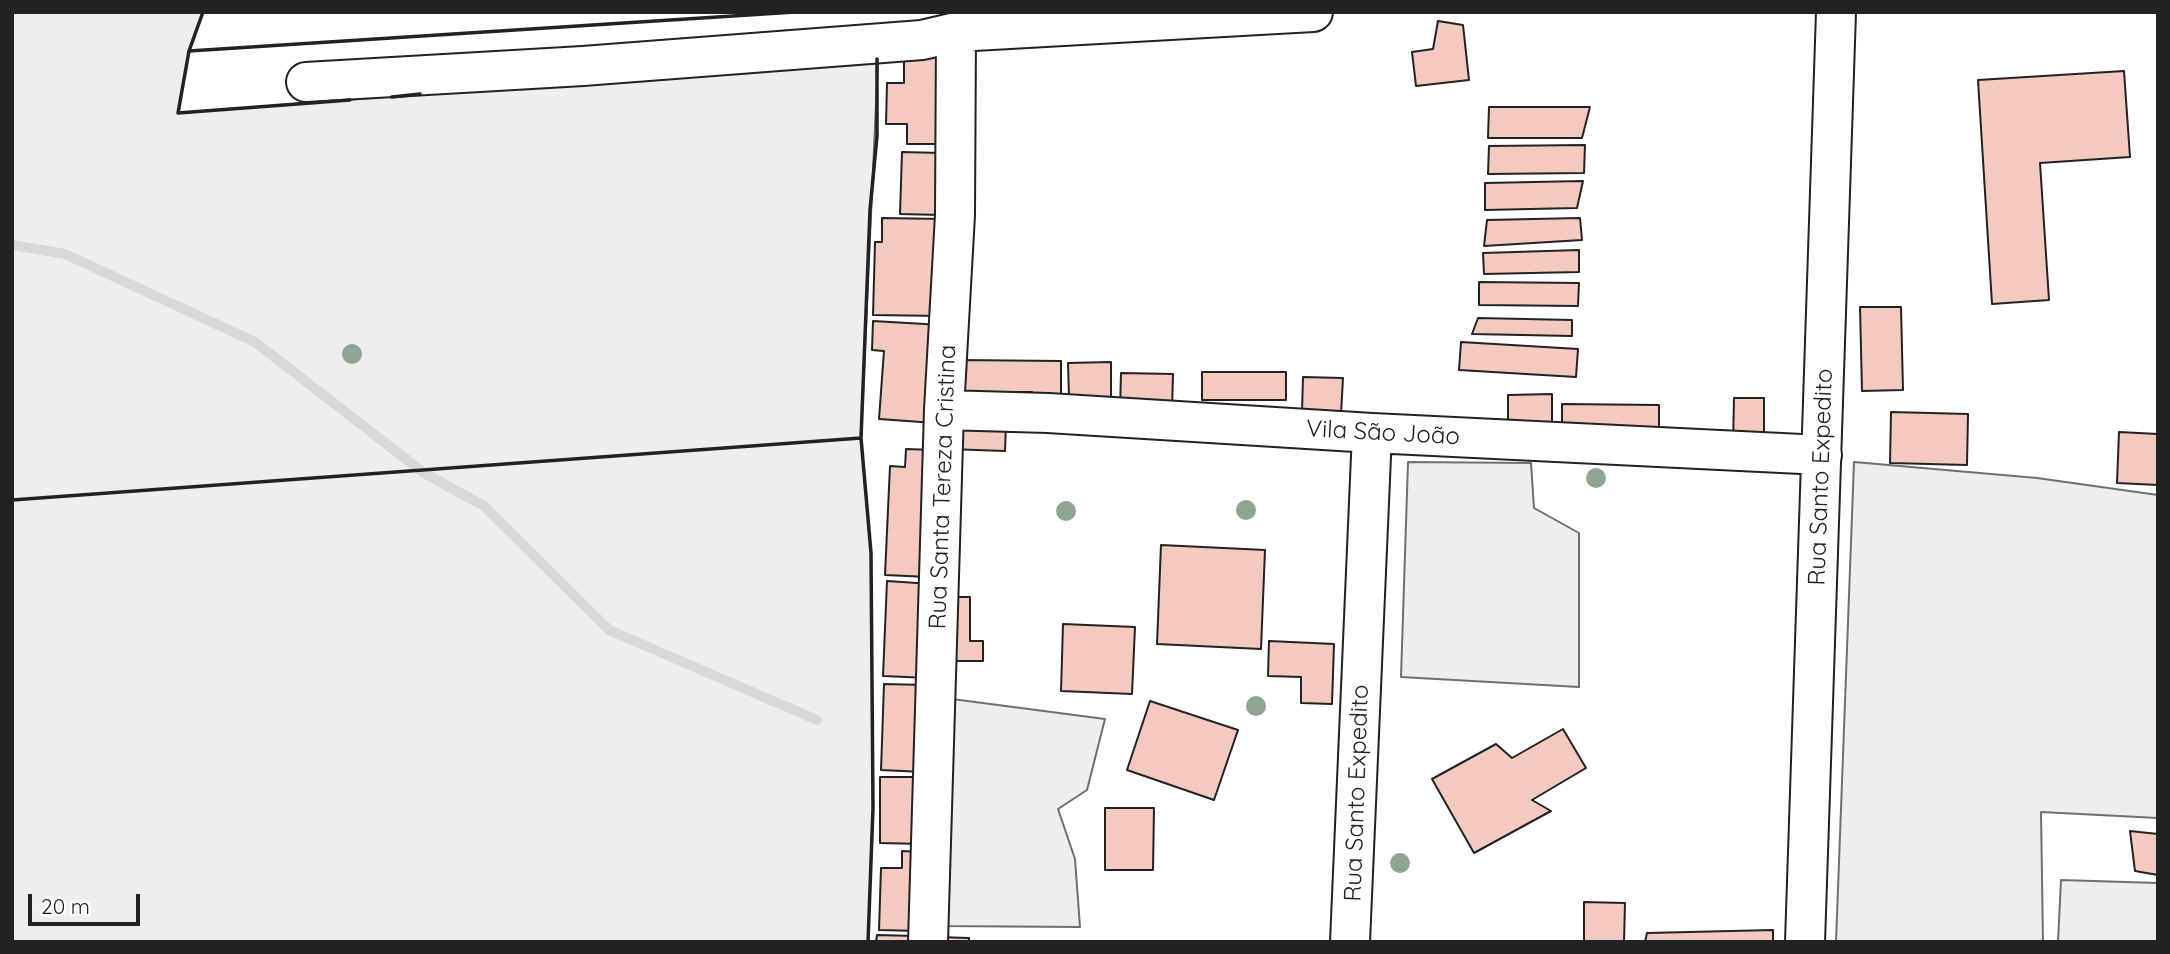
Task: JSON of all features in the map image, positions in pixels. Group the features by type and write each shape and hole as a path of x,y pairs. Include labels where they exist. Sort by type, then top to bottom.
{"street":[{"path":"306,82 583,66 922,40 956,32 1312,12"},
{"name":"Rua Santo Expedito","path":"1805,942 1836,12"},
{"name":"Rua Santa Tereza Cristina","path":"928,942 944,410 955,215 956,32"},
{"name":"Vila São João","path":"944,410 1048,413 1372,433 1822,455"},
{"name":"Rua Santo Expedito","path":"1350,942 1372,433"}],"shaded area":[{"path":"12,12 203,12 189,51 178,113 878,59 861,438 871,553 873,808 868,942 12,942"},
{"path":"1408,462 1531,463 1534,508 1579,533 1579,687 1401,677"},
{"path":"1854,462 2037,478 2158,495 2158,818 2041,812 2043,942 1836,942"},
{"path":"952,699 1105,719 1087,790 1058,809 1075,859 1080,927 937,926"},
{"path":"2061,880 2158,883 2158,942 2058,942"}],"building":[{"path":"1438,21 1463,25 1469,80 1416,86 1412,52 1433,49"},
{"path":"904,53 940,54 939,144 907,144 907,124 886,124 887,83 904,83"},
{"path":"2124,71 2130,157 2040,163 2049,300 1992,304 1978,80"},
{"path":"1489,107 1590,107 1582,138 1488,138"},
{"path":"1585,145 1584,173 1488,174 1489,146"},
{"path":"902,152 942,153 941,215 900,214"},
{"path":"1583,181 1577,208 1485,210 1485,183"},
{"path":"882,218 944,219 942,316 873,315 875,242 882,242"},
{"path":"1580,218 1582,240 1484,246 1487,220"},
{"path":"1579,250 1579,272 1484,274 1483,253"},
{"path":"1479,282 1579,283 1578,306 1479,305"},
{"path":"1860,307 1901,307 1903,390 1862,391"},
{"path":"1478,318 1572,320 1572,336 1472,334"},
{"path":"873,321 942,325 935,423 879,419 884,351 872,350"},
{"path":"1461,342 1578,349 1576,377 1459,370"},
{"path":"959,360 1061,361 1061,404 1032,404 1032,392 959,392"},
{"path":"1111,362 1111,397 1069,398 1068,363"},
{"path":"1202,372 1286,372 1286,400 1202,400"},
{"path":"1121,373 1173,374 1172,410 1120,410"},
{"path":"1303,377 1343,378 1341,414 1302,412"},
{"path":"1552,394 1552,427 1508,428 1508,395"},
{"path":"1734,398 1764,398 1764,445 1733,445"},
{"path":"1562,404 1659,405 1659,443 1562,442"},
{"path":"1891,412 1968,414 1967,465 1890,463"},
{"path":"949,421 1006,423 1005,451 948,449"},
{"path":"2119,432 2158,434 2158,485 2117,483"},
{"path":"906,449 934,450 929,577 885,575 890,466 905,467"},
{"path":"1161,545 1265,550 1261,649 1157,644"},
{"path":"887,581 932,584 929,678 883,676"},
{"path":"941,597 970,597 970,641 983,641 983,661 942,661"},
{"path":"1063,624 1135,627 1132,694 1061,691"},
{"path":"1269,641 1334,644 1332,704 1301,703 1301,677 1268,676"},
{"path":"884,684 926,685 923,772 881,770"},
{"path":"1150,701 1238,730 1214,800 1127,770"},
{"path":"1563,729 1586,768 1532,800 1551,811 1474,853 1432,779 1496,744 1512,758"},
{"path":"880,777 923,777 922,844 880,843"},
{"path":"1105,808 1154,808 1153,870 1105,870"},
{"path":"2130,831 2158,834 2158,875 2135,871"},
{"path":"902,851 920,852 918,931 879,930 881,868 902,868"},
{"path":"1584,902 1625,903 1624,942 1584,942"},
{"path":"1773,930 1773,942 1645,942 1647,933"},
{"path":"877,935 915,936 915,942 876,942"},
{"path":"937,937 969,938 969,942 937,942"}],"waterway":[{"path":"12,245 65,254 255,342 424,473 484,506 609,630 817,720"}],"wall":[{"path":"203,12 189,51 178,113 350,100"},
{"path":"189,51 795,12"},
{"path":"868,942 873,808 871,553 861,438 870,210 877,136 877,59"},
{"path":"392,97 420,94"},
{"path":"12,500 861,438"}]}
